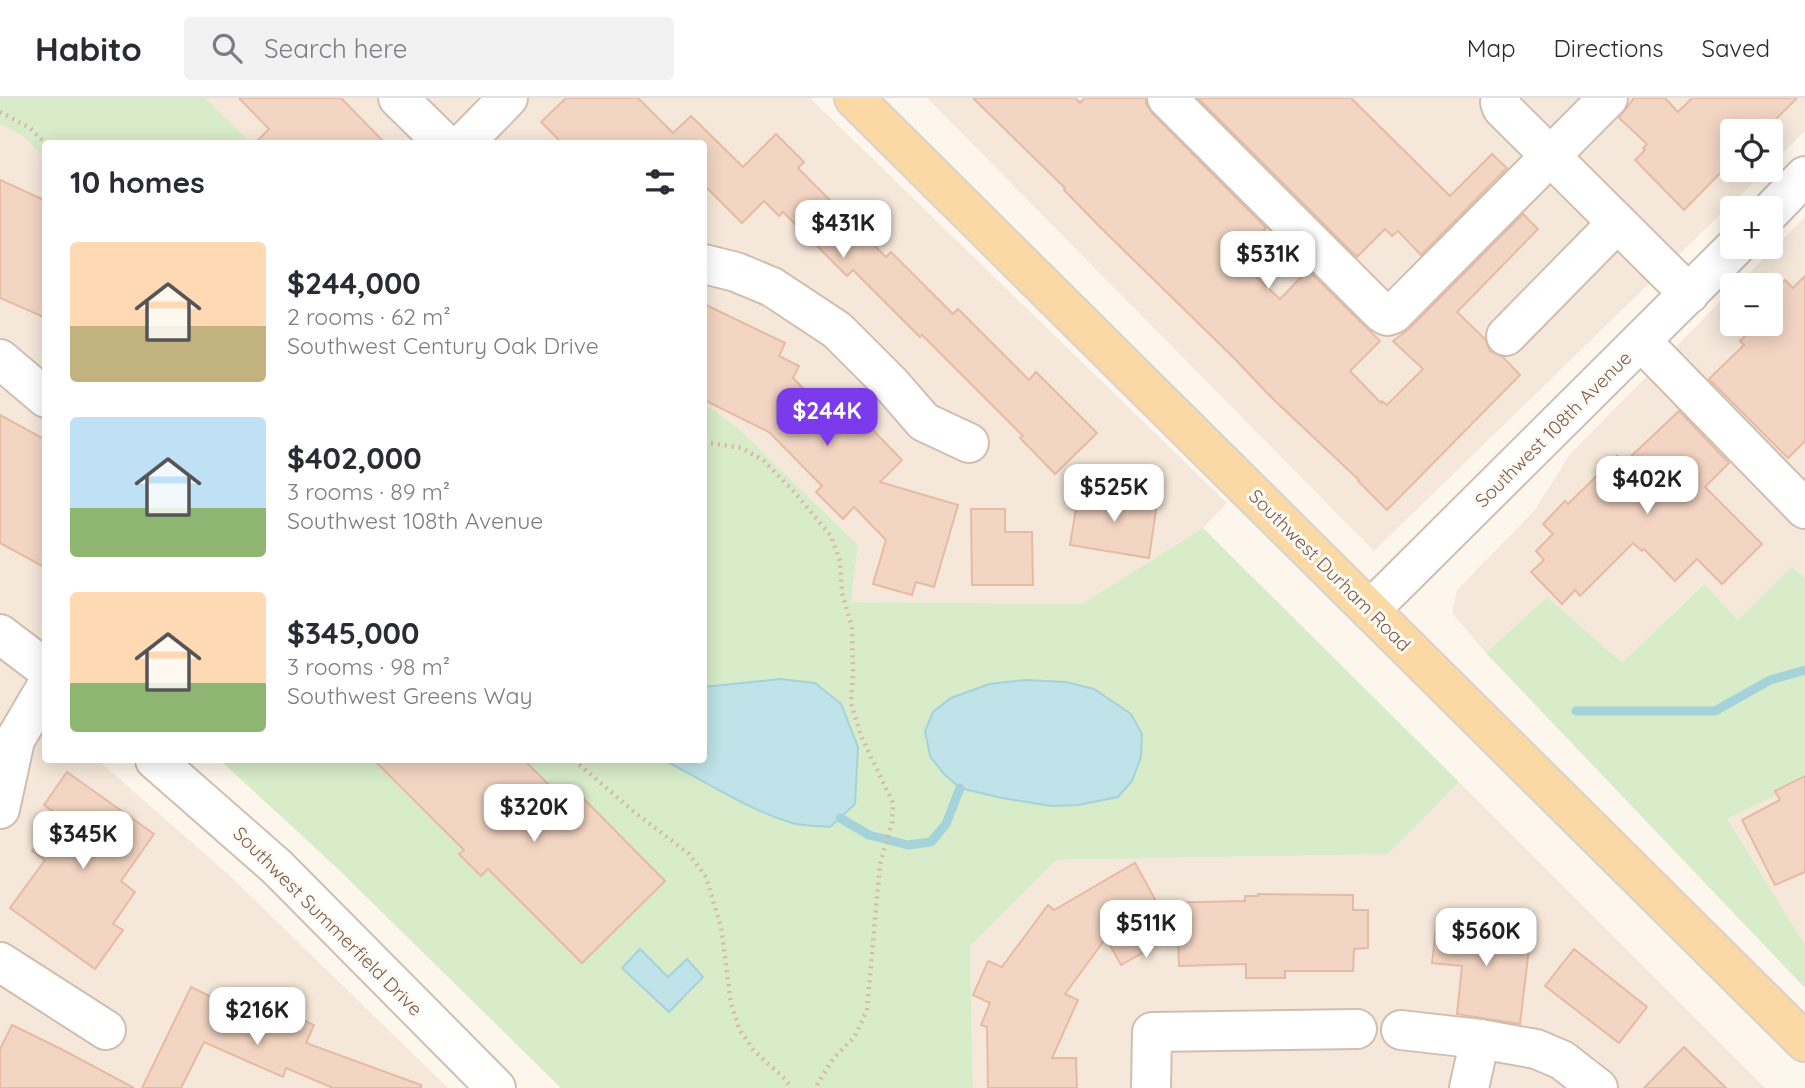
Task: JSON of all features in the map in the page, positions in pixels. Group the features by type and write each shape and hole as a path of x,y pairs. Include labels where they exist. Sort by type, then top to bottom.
{"main road":[{"name":"Southwest Durham Road","path":"854,98 1805,1042"}],"street":[{"path":"398,98 440,140"},
{"path":"467,140 508,98"},
{"path":"1167,98 1387,316 1393,314 1608,98"},
{"path":"1502,98 1502,108 1689,294"},
{"path":"1783,199 1805,176"},
{"path":"1506,335 1618,223"},
{"name":"Southwest 108th Avenue","path":"1370,610 1723,259"},
{"path":"707,265 736,272 772,287 837,330 891,384 924,422 968,443"},
{"path":"1641,341 1797,486"},
{"path":"0,359 42,395"},
{"path":"0,634 42,666"},
{"path":"0,808 15,740 42,694"},
{"name":"Southwest Summerfield Drive","path":"158,763 277,867 496,1088"},
{"path":"0,962 106,1030"},
{"path":"1151,1088 1152,1032 1357,1029"},
{"path":"1401,1030 1536,1049 1562,1060 1598,1088"},
{"path":"1468,1088 1480,1040"}],"path":[{"path":"0,112 30,128 42,140"},
{"path":"707,442 742,448 763,460 831,536 840,561 842,593 852,627 851,702 861,736 893,803 892,823 880,864 867,1010 855,1036 833,1059 815,1088"},
{"path":"577,763 689,855 706,877 721,927 731,1003 740,1029 754,1051 783,1076 792,1088"}],"shaded area":[{"path":"205,98 810,98 1227,503 1203,528 1082,604 851,602 858,545 739,429 707,406 707,140 248,140"},
{"path":"927,98 1805,98 1805,131 1783,153 1783,119 1720,119 1720,182 1754,182 1739,196 1720,196 1720,215 1374,551"},
{"path":"0,124 24,137 42,155 42,763 101,763 230,876 448,1088 0,1088"},
{"path":"1805,217 1805,578 1792,566 1738,620 1703,584 1622,664 1547,597 1486,653 1452,613 1457,590 1535,510 1570,454 1720,302 1720,336 1783,336 1783,273 1749,273 1763,259 1783,259 1783,239"},
{"path":"1805,781 1805,945 1726,819"},
{"path":"1459,782 1765,1088 973,1088 970,946 1056,860 1388,854"}],"green space":[{"path":"0,98 205,98 248,140 42,140 42,155 24,137 0,124"},
{"path":"707,406 739,429 858,545 851,602 1082,604 1203,528 1459,782 1388,854 1056,860 970,946 973,1088 561,1088 337,868 223,763 707,763"},
{"path":"1792,566 1805,578 1805,781 1727,819 1805,945 1805,988 1486,653 1547,597 1622,663 1704,584 1738,620"}],"water":[{"path":"780,679 815,683 841,704 858,747 855,804 830,827 797,824 742,802 669,763 707,763 707,687"},
{"path":"1026,680 1066,682 1094,689 1131,714 1142,734 1141,757 1132,781 1118,797 1078,805 1051,806 960,788 944,774 930,756 925,731 933,712 951,698 989,684"},
{"path":"640,949 668,977 687,959 703,977 669,1012 622,968"}],"building":[{"path":"239,98 341,98 382,140 258,140 269,129"},
{"path":"566,98 638,98 673,133 691,116 743,167 776,134 804,162 798,168 886,257 891,252 953,314 958,309 1029,380 1036,372 1097,433 1055,474 1020,438 1023,436 922,335 920,337 853,270 847,276 783,212 779,216 764,201 742,223 707,188 707,140 559,140 541,122"},
{"path":"973,98 1075,98 1080,103 1085,98 1146,98 1146,104 1152,113 1266,228 1237,258 1242,264 1280,299 1308,270 1380,341 1350,371 1381,403 1382,401 1387,405 1423,369 1393,341 1409,329 1523,214 1538,229 1457,312 1485,339 1490,351 1503,357 1520,375 1387,510"},
{"path":"1198,98 1351,98 1450,196 1492,154 1507,168 1421,255 1398,231 1392,236 1385,229 1357,257"},
{"path":"1634,98 1665,98 1678,112 1692,98 1797,98 1776,119 1720,119 1720,173 1684,210 1635,160 1647,144 1619,118"},
{"path":"0,180 42,199 42,316 0,298"},
{"path":"1805,276 1805,441 1788,458 1709,379 1744,345 1740,341 1745,336 1783,336 1783,282 1785,280 1793,288"},
{"path":"707,305 785,343 779,356 799,366 793,378 827,412 842,396 902,460 880,482 958,505 934,587 916,582 912,595 873,584 886,540 854,507 843,519 816,492 822,486 769,432 707,401"},
{"path":"1679,411 1729,463 1705,487 1762,544 1722,584 1697,559 1675,581 1644,549 1642,551 1633,543 1580,596 1575,590 1562,604 1531,572 1544,560 1536,551 1553,534 1543,524 1565,501 1568,504 1617,456 1624,463"},
{"path":"0,415 42,438 42,566 0,543"},
{"path":"1079,491 1157,503 1149,558 1070,545"},
{"path":"971,509 1005,509 1005,532 1032,532 1033,585 972,585"},
{"path":"377,763 527,763 567,803 577,792 665,881 582,963 488,869 481,876 459,854 464,850"},
{"path":"67,772 154,834 121,881 135,892 113,924 123,930 95,969 10,908 45,860 32,851 58,815 44,805"},
{"path":"1805,776 1805,872 1775,885 1742,820 1780,800 1775,791"},
{"path":"1135,863 1157,903 1245,901 1245,896 1258,894 1353,895 1353,910 1368,910 1368,948 1354,949 1353,971 1285,971 1285,978 1246,978 1246,964 1179,966 1178,933 1121,965 1106,938 1065,994 1078,1000 1052,1058 1076,1058 1077,1088 988,1088 987,1027 981,1025 990,1003 973,995 988,961 1002,967 1048,905 1054,910"},
{"path":"1437,920 1531,931 1520,1024 1457,1014 1462,966 1432,963"},
{"path":"1574,949 1647,1007 1619,1043 1545,986"},
{"path":"191,987 258,1020 265,1003 314,1025 306,1043 421,1085 421,1088 333,1088 286,1068 283,1077 204,1042 181,1088 142,1088"},
{"path":"12,1025 134,1088 0,1088 0,1049"},
{"path":"1684,1047 1726,1088 1644,1088"}],"waterway":[{"path":"1576,711 1715,711 1770,680 1805,670"},
{"path":"840,818 869,835 908,845 931,842 946,824 960,788"}]}
